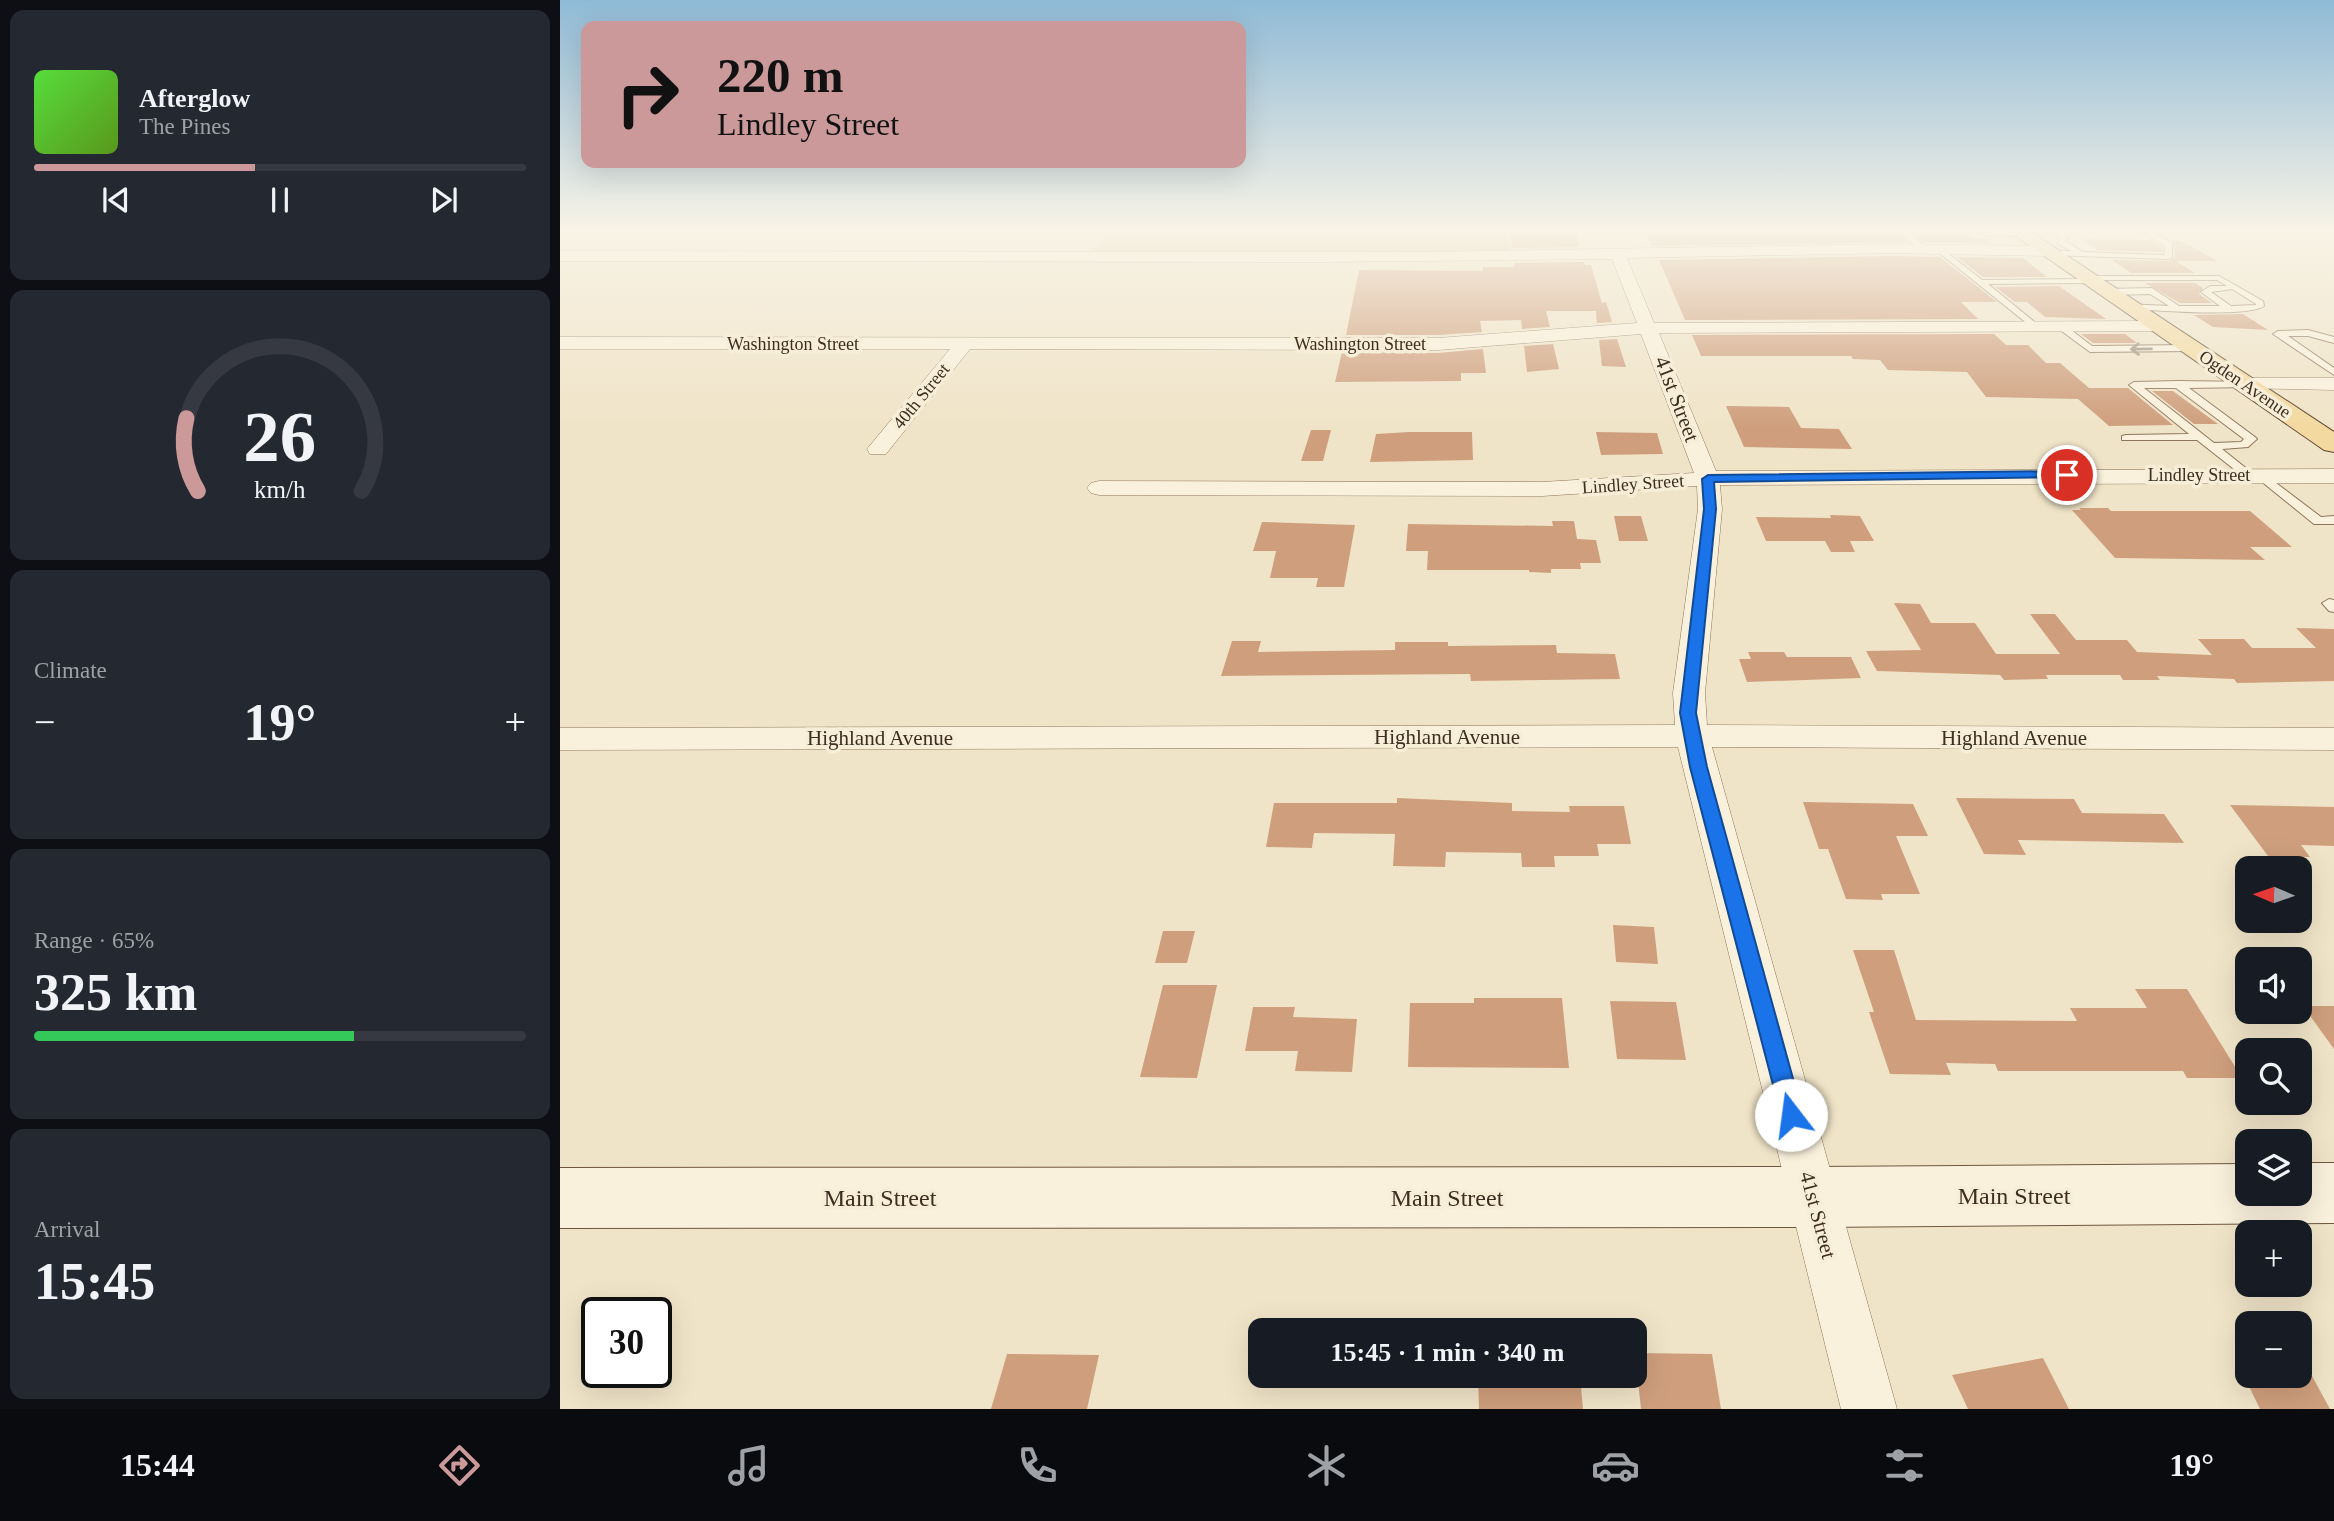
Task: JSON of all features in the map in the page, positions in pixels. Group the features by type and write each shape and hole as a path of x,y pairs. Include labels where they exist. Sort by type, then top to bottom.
{"main road":[{"name":"Ogden Avenue","path":"2114,296 2334,444"},
{"name":"Main Street","path":"560,1198 1814,1197 2334,1193"}],"street":[{"name":"41st Street","path":"1636,296 1708,479 1710,509 1689,693 1692,736 1870,1409"},
{"name":"Washington Street","path":"560,344 1437,344 1649,328 2159,326"},
{"name":"40th Street","path":"878,449 964,344"},
{"path":"2246,384 2332,372"},
{"name":"Lindley Street","path":"1099,488 1542,489 1708,479 2334,476"},
{"name":"Highland Avenue","path":"560,739 1692,736 2334,739"}],"lane":[{"path":"1997,296 2034,326"},
{"path":"2159,296 2180,309"},
{"path":"2211,296 2230,309"},
{"path":"2129,306 2230,309 2260,306 2260,303 2248,296"},
{"path":"2059,326 2090,349 2192,348"},
{"path":"2332,372 2278,334 2308,332 2334,340"},
{"path":"2246,384 2134,384 2211,446 2334,530"},
{"path":"2178,384 2251,439 2244,445 2211,446"},
{"path":"2126,438 2201,437"},
{"path":"2318,521 2334,520"}],"building":[{"path":"1354,296 1600,296 1602,303 1606,302 1612,322 1597,323 1596,311 1546,311 1550,327 1522,329 1521,320 1480,321 1482,332 1346,335"},
{"path":"1674,296 1989,296 1997,302 1961,302 1978,319 1685,320"},
{"path":"2007,296 2073,296 2106,319 2045,317 2027,302 2015,302"},
{"path":"2167,296 2202,296 2212,303 2180,303"},
{"path":"2243,314 2268,330 2213,327 2194,315"},
{"path":"1994,334 2006,345 2028,345 2046,363 2060,363 2089,388 2128,388 2173,425 2109,426 2078,399 1986,397 1967,372 1888,370 1880,360 1853,359 1851,356 1701,356 1692,335"},
{"path":"2081,334 2125,334 2137,343 2093,343"},
{"path":"1617,339 1626,367 1602,366 1599,340"},
{"path":"1553,344 1559,369 1527,372 1524,346"},
{"path":"1483,349 1486,373 1461,373 1461,381 1335,382 1342,352 1438,353"},
{"path":"2152,391 2173,391 2218,424 2194,424"},
{"path":"1726,406 1789,407 1801,428 1839,429 1852,449 1744,447"},
{"path":"1311,430 1331,430 1323,461 1301,461"},
{"path":"1472,432 1473,460 1370,462 1376,434"},
{"path":"1596,432 1657,433 1663,454 1601,455"},
{"path":"2079,508 2108,508 2111,511 2250,511 2292,547 2250,547 2265,560 2115,558 2072,510 2081,510"},
{"path":"1830,515 1860,516 1874,541 1850,541 1855,552 1831,552 1825,541 1766,541 1756,517 1831,518"},
{"path":"1614,516 1641,516 1648,541 1619,541"},
{"path":"1552,521 1574,521 1577,539 1596,540 1601,563 1580,563 1581,569 1551,569 1551,573 1529,570 1427,570 1428,551 1406,551 1408,524 1553,526"},
{"path":"1262,522 1355,525 1344,587 1316,587 1318,578 1270,578 1276,551 1253,551"},
{"path":"1894,603 1920,604 1931,623 1975,623 1996,654 2060,654 2030,614 2055,614 2076,640 2127,640 2137,652 2212,655 2198,639 2244,639 2252,648 2316,648 2296,628 2334,629 2334,681 2237,683 2234,679 2157,676 2160,680 2123,680 2120,675 2046,675 2048,679 2004,680 2000,675 1877,671 1866,651 1921,650"},
{"path":"1232,641 1261,641 1258,652 1395,650 1395,642 1448,642 1448,646 1556,645 1557,653 1615,654 1620,679 1471,681 1470,674 1221,676"},
{"path":"1748,652 1784,652 1787,657 1851,657 1861,678 1747,682 1739,659 1751,659"},
{"path":"1397,798 1512,803 1512,811 1570,812 1569,806 1624,806 1631,844 1597,844 1599,856 1554,856 1555,867 1522,867 1521,853 1446,852 1445,867 1393,866 1395,834 1314,833 1312,848 1266,847 1274,803 1397,803"},
{"path":"1956,798 2074,799 2082,813 2164,814 2184,843 2018,840 2026,855 1984,854"},
{"path":"1803,802 1913,804 1928,836 1896,836 1920,894 1881,894 1883,900 1846,899 1828,849 1819,849"},
{"path":"2230,805 2334,807 2334,846 2301,845 2309,856 2268,856"},
{"path":"1613,925 1654,927 1658,964 1616,962"},
{"path":"1163,931 1195,931 1187,963 1155,963"},
{"path":"1853,950 1894,950 1916,1020 2077,1021 2070,1008 2147,1008 2135,989 2187,989 2235,1067 2235,1078 2187,1078 2183,1071 1998,1071 1995,1064 1946,1063 1951,1075 1890,1074 1869,1012 1874,1012"},
{"path":"1163,985 1217,985 1197,1078 1140,1077"},
{"path":"1474,998 1562,998 1569,1068 1408,1067 1410,1003 1474,1003"},
{"path":"1610,1001 1676,1002 1686,1060 1617,1059"},
{"path":"2312,1006 2334,1006 2334,1049 2312,1018"},
{"path":"1253,1007 1295,1007 1293,1017 1357,1019 1352,1072 1295,1071 1298,1051 1245,1051"},
{"path":"1647,1353 1712,1354 1721,1409 1641,1409 1639,1388 1647,1388"},
{"path":"1007,1354 1099,1355 1087,1409 991,1409"},
{"path":"2043,1358 2069,1409 1968,1409 1952,1375"},
{"path":"2312,1376 2330,1409 2260,1409 2250,1388 2312,1388"},
{"path":"1478,1388 1581,1388 1583,1409 1479,1409"}],"route":[{"path":"1791,1115 1698,767 1688,713 1710,509 1708,479 2067,475"}]}
